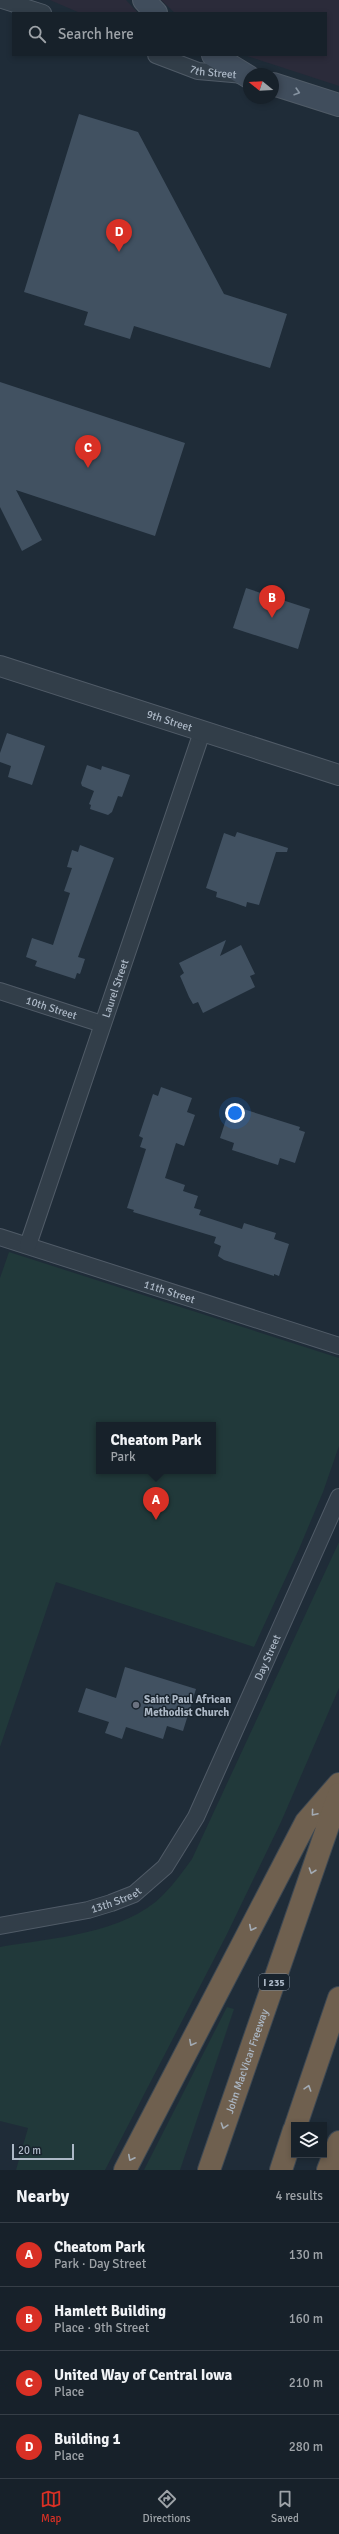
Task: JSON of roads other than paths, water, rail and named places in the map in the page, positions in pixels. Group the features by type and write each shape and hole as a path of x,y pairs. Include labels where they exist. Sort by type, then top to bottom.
{"highway":[{"path":"125,2170 306,1822 339,1784"},
{"name":"John MacVicar Freeway","path":"209,2170 339,1794"},
{"path":"297,2122 339,1998"},
{"path":"281,2170 291,2139"},
{"path":"328,2170 339,2142"}],"main road":[{"path":"144,0 155,12"},
{"path":"215,56 243,74"},
{"path":"279,86 339,105"}],"street":[{"path":"2,0 40,12"},
{"name":"7th Street","path":"159,56 198,71 243,76"},
{"name":"9th Street","path":"0,666 339,775"},
{"name":"Laurel Street","path":"28,1246 202,732"},
{"name":"10th Street","path":"0,992 102,1024"},
{"name":"11th Street","path":"0,1237 339,1346"},
{"name":"Day Street","path":"196,1817 339,1498"},
{"name":"13th Street","path":"0,1926 88,1910 134,1894 166,1867 196,1817"}],"place":[{"name":"Building 1","path":"119,252"},
{"name":"United Way of Central Iowa","path":"88,468"},
{"name":"Hamlett Building","path":"272,618"},
{"name":"Cheatom Park","path":"156,1520"},
{"name":"Saint Paul African Methodist Church","path":"136,1705"}]}
